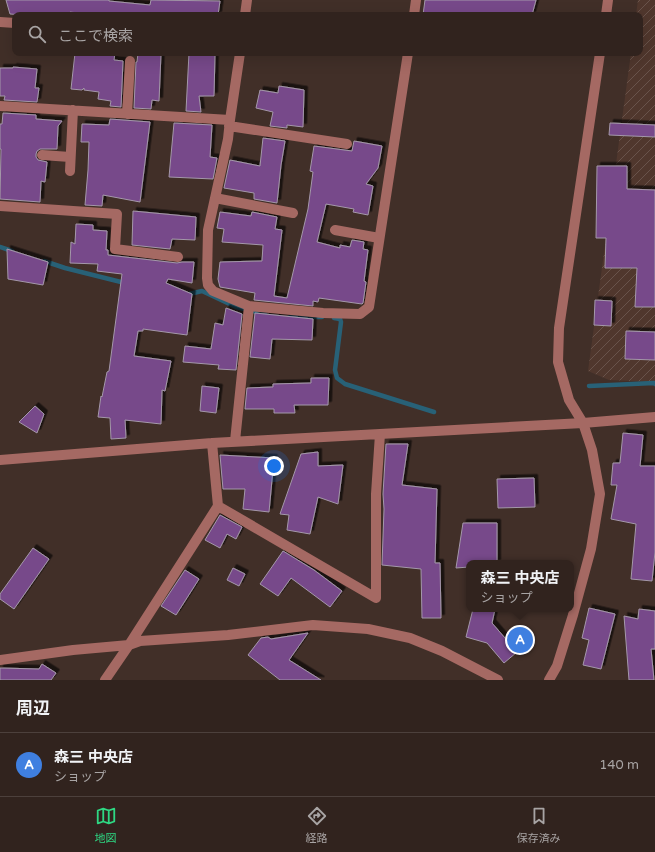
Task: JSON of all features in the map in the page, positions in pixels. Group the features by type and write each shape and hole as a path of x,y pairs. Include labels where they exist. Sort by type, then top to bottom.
{"street":[{"path":"245,12 247,0"},
{"path":"414,12 416,0"},
{"path":"606,12 608,0"},
{"path":"0,22 12,23"},
{"path":"240,56 228,139 208,230 208,285 214,291 249,309 360,314 369,306 408,56"},
{"path":"574,611 591,549 600,494 592,450 582,423 569,400 558,362 559,328 600,56"},
{"path":"127,114 130,61"},
{"path":"0,106 127,114 230,123 347,144"},
{"path":"70,171 72,110"},
{"path":"42,155 70,157"},
{"path":"216,198 293,213"},
{"path":"0,206 117,214 115,249 178,257"},
{"path":"335,230 379,238"},
{"path":"235,441 249,309"},
{"path":"0,460 235,441 582,423 655,417"},
{"path":"218,506 376,598 376,494 380,434"},
{"path":"105,680 218,506 212,443"},
{"path":"549,680 557,666 574,612"},
{"path":"0,660 129,644 140,641 228,635 313,625 368,629 410,638 442,651 498,680"}],"shaded area":[{"path":"638,0 655,0 655,382 609,380 588,371 631,56 643,56 643,12 636,12"}],"building":[{"path":"6,0 109,0 150,5 151,0 220,1 218,12 12,12 12,14 10,14"},
{"path":"425,0 536,0 533,12 423,12"},
{"path":"75,56 115,56 114,60 123,61 121,107 110,106 111,101 98,99 99,92 84,90 84,88 82,90 71,89"},
{"path":"138,56 161,56 159,101 152,100 151,109 134,108"},
{"path":"189,56 215,56 214,96 199,96 201,112 186,111"},
{"path":"13,67 37,69 35,88 39,88 37,102 4,100 5,96 0,96 0,68"},
{"path":"279,86 304,90 303,127 287,125 287,128 270,126 273,112 256,108 260,90 278,93"},
{"path":"3,113 36,115 36,119 62,121 58,126 57,149 40,149 36,154 38,160 47,162 45,182 41,181 40,202 0,199 0,124 2,124"},
{"path":"110,119 150,122 140,202 103,195 102,206 85,205 89,142 81,142 82,124 109,125"},
{"path":"174,123 212,125 210,157 217,158 213,179 169,177"},
{"path":"610,123 655,125 655,137 609,135"},
{"path":"263,138 285,141 277,203 254,199 254,193 224,188 230,160 260,166"},
{"path":"354,141 382,146 378,168 366,184 373,186 368,215 353,212 354,209 326,204 317,242 340,248 340,245 350,247 352,240 364,242 363,249 368,250 363,303 319,298 318,302 313,301 313,306 254,300 255,293 220,287 218,279 220,262 262,261 263,245 222,242 224,229 217,228 220,212 251,216 252,212 277,217 275,229 282,230 274,296 287,298 308,209 313,172 310,171 314,146 352,151"},
{"path":"597,166 627,166 627,189 655,190 655,307 635,307 637,268 605,268 606,238 596,238"},
{"path":"133,211 196,217 195,240 172,239 170,249 132,245"},
{"path":"76,224 93,225 93,230 107,231 106,250 108,250 108,255 177,263 194,262 192,283 168,279 166,283 192,294 187,335 143,329 143,331 138,331 134,356 171,361 165,391 162,390 161,424 125,420 126,438 111,439 110,418 98,417 101,396 102,397 107,372 109,371 122,274 97,271 98,264 70,263 71,242 75,244"},
{"path":"7,249 48,262 43,285 8,279"},
{"path":"595,300 612,301 611,326 594,325"},
{"path":"226,308 242,314 236,370 218,369 219,365 183,362 185,346 211,349 215,323 223,325"},
{"path":"255,313 313,319 312,340 272,339 270,359 250,357"},
{"path":"626,331 655,332 655,360 625,359"},
{"path":"311,378 329,378 328,405 294,405 295,413 274,413 274,409 245,409 247,388 273,387 273,384 311,383"},
{"path":"202,386 219,388 216,413 200,411"},
{"path":"35,406 44,414 37,433 19,422"},
{"path":"623,433 643,435 640,466 655,466 655,552 652,581 631,579 636,524 611,519 617,485 611,485 613,463 620,463"},
{"path":"386,444 408,444 402,485 437,489 435,563 440,563 441,618 422,618 421,569 382,565 384,509 383,494"},
{"path":"318,452 318,466 343,465 338,504 318,497 310,534 287,530 289,515 280,514 301,454"},
{"path":"220,455 274,458 269,512 243,509 245,489 223,489"},
{"path":"534,478 535,507 498,508 497,479"},
{"path":"220,515 242,527 236,539 227,534 220,548 205,540"},
{"path":"463,523 497,523 497,560 466,560 466,567 456,568"},
{"path":"33,548 49,559 14,609 0,599 0,594"},
{"path":"283,551 314,570 342,591 330,607 291,578 278,596 260,584"},
{"path":"233,568 245,574 239,586 227,580"},
{"path":"185,570 199,579 176,615 161,606"},
{"path":"589,608 615,614 601,669 583,665 589,640 582,638"},
{"path":"639,609 655,611 655,649 651,649 654,680 629,680 624,616 638,619"},
{"path":"472,612 494,612 492,623 517,652 504,663 487,643 466,637"},
{"path":"308,633 289,660 321,680 280,680 248,655 261,638 268,637 271,639"},
{"path":"42,664 56,673 51,680 0,680 0,668 39,669"}],"waterway":[{"path":"0,247 12,251"},
{"path":"44,261 65,268 125,283"},
{"path":"185,295 202,291 236,307 265,314"},
{"path":"290,317 322,317"},
{"path":"334,318 340,319 341,322 335,370 337,378 345,384 434,412"},
{"path":"589,386 655,384"}],"place":[{"name":"森三 中央店","path":"520,640"}]}
